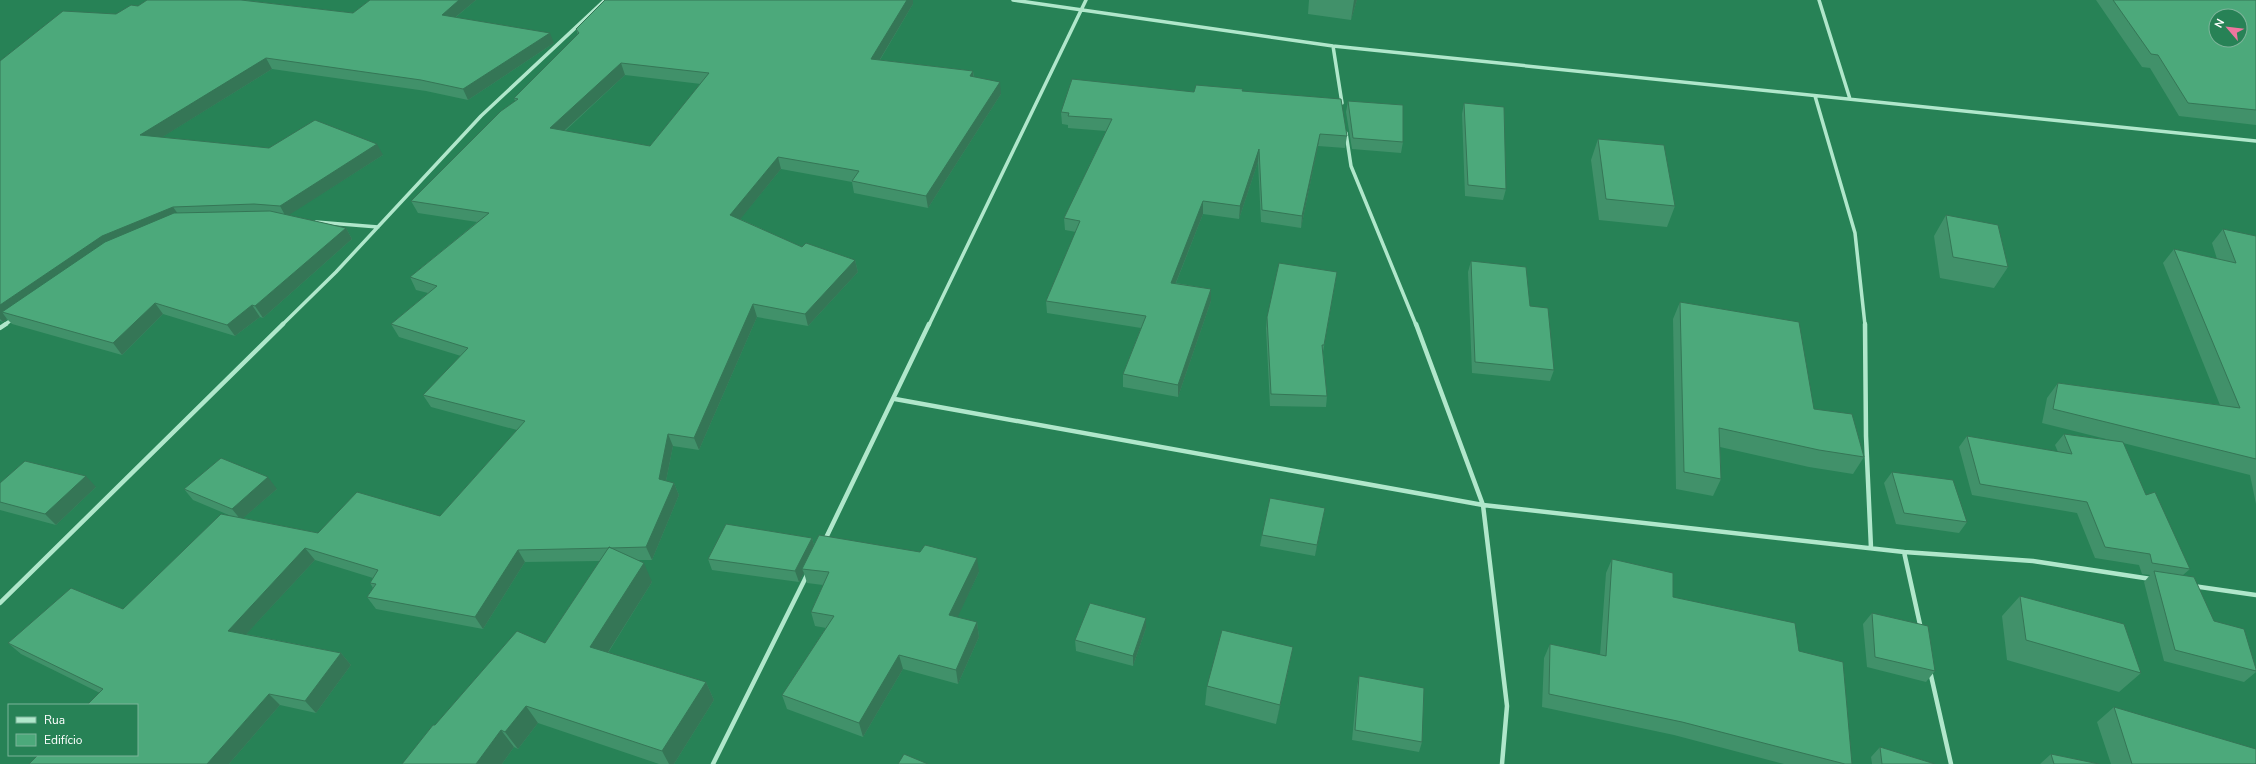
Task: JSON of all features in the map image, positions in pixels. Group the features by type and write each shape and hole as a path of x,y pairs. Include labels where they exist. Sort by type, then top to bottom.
{"street":[{"path":"0,603 325,283 481,116 605,0"},
{"path":"1013,0 1333,46 2256,141"},
{"path":"820,549 895,399 1086,0"},
{"path":"1819,0 1850,99"},
{"path":"1333,46 1342,106"},
{"path":"1815,96 1854,233 1866,332 1866,436 1871,548"},
{"path":"1345,128 1351,166 1403,289 1483,505 1507,706 1502,764"},
{"path":"308,221 378,227"},
{"path":"0,328 18,315"},
{"path":"895,399 1483,505 1904,552 2032,562 2156,580"},
{"path":"1904,552 1923,635"},
{"path":"713,764 809,571"},
{"path":"2187,585 2256,595"},
{"path":"1929,666 1951,764"}],"building":[{"path":"147,0 241,0 353,13 370,0 459,0 442,15 550,33 463,89 421,80 266,58 140,135 269,148 315,120 377,144 280,206 254,204 173,207 102,236 0,305 0,61 63,11 116,14 131,5 138,6"},
{"path":"605,0 907,0 871,59 973,71 970,76 1000,82 926,196 852,181 859,171 778,157 730,215 802,247 806,243 855,260 805,314 753,304 694,438 668,434 659,479 674,483 646,547 518,550 475,617 367,597 376,584 370,583 378,570 305,548 228,631 341,653 305,701 269,694 207,764 29,764 37,756 138,756 138,704 88,704 103,689 8,643 71,588 123,609 221,514 318,533 357,492 440,516 525,421 423,395 468,348 391,324 437,286 410,277 489,213 411,201 501,111 518,99 514,98 579,33 576,29","holes":["621,63 709,73 650,146 550,128"]},
{"path":"2113,0 2256,0 2256,110 2188,103 2158,55 2151,54"},
{"path":"1072,79 1194,92 1196,85 1243,89 1242,91 1341,99 1347,136 1320,134 1302,216 1262,210 1259,149 1240,206 1203,201 1171,283 1211,289 1178,385 1123,374 1146,316 1046,301 1080,221 1064,218 1112,119 1068,116 1069,113 1061,112"},
{"path":"1348,101 1403,105 1403,142 1353,138"},
{"path":"1464,103 1504,107 1506,189 1468,185"},
{"path":"1598,139 1664,145 1675,206 1606,199"},
{"path":"270,211 346,228 255,306 252,305 227,325 155,303 113,343 2,312 105,242 174,213"},
{"path":"1946,215 1998,225 2008,267 1953,257"},
{"path":"2223,229 2256,236 2256,459 2053,409 2058,383 2240,408 2174,249 2236,263"},
{"path":"1471,261 1526,267 1530,306 1548,308 1554,370 1475,362"},
{"path":"1279,263 1337,272 1324,345 1322,345 1327,396 1271,394 1267,317"},
{"path":"1680,302 1799,322 1814,409 1852,414 1864,457 1819,450 1719,428 1721,479 1684,472"},
{"path":"2064,434 2123,442 2146,495 2155,492 2190,569 2152,563 2150,554 2105,547 2087,502 1980,484 1967,436 2072,454"},
{"path":"221,458 268,477 232,509 184,489"},
{"path":"25,461 86,476 45,514 0,502 0,483"},
{"path":"1892,472 1953,480 1967,522 1904,513"},
{"path":"1270,498 1325,508 1317,545 1262,535"},
{"path":"726,524 812,538 795,571 708,559"},
{"path":"819,535 920,552 925,545 977,558 949,615 977,622 956,670 899,655 859,723 782,695 834,616 811,612 829,572 802,569"},
{"path":"609,547 644,563 590,647 706,682 662,751 526,706 505,732 501,730 476,764 402,764 433,725 435,725 517,631 545,643"},
{"path":"1612,559 1673,573 1673,597 1795,623 1799,651 1843,662 1852,764 1845,764 1682,722 1549,694 1550,644 1606,656"},
{"path":"2154,571 2194,577 2214,621 2244,629 2256,671 2175,650"},
{"path":"2020,596 2124,624 2141,673 2026,640"},
{"path":"1090,603 1146,618 1133,656 1075,640"},
{"path":"1872,613 1928,626 1935,671 1875,657"},
{"path":"1222,630 1293,647 1280,705 1207,686"},
{"path":"1359,676 1424,688 1422,742 1355,730"},
{"path":"2114,707 2256,749 2256,764 2132,764"},
{"path":"1880,747 1935,764 1882,764"},
{"path":"904,754 928,764 898,764"},
{"path":"2051,754 2099,764 2054,764"}]}
